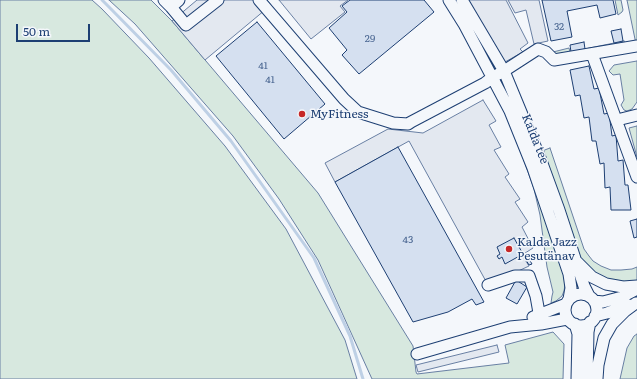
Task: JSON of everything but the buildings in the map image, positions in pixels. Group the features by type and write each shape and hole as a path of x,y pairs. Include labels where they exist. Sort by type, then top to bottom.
{"street":[{"path":"172,2 186,25 218,0"},
{"path":"259,0 344,99 358,112 394,123 408,124 486,83 492,77 538,49 546,52 554,60 637,46"},
{"name":"Kalda tee","path":"462,0 504,71 538,153 584,286 591,298"},
{"name":"Kalda tee","path":"449,1 464,24 510,111 533,168 569,274 571,288 568,301"},
{"path":"592,54 637,177"},
{"path":"617,120 637,115"},
{"path":"574,258 592,277 606,284 637,288"},
{"path":"488,285 515,276 529,276 536,296 540,320"},
{"path":"540,320 568,301 574,295 580,294 603,302 622,297 637,288"},
{"path":"587,379 588,332 597,311 591,298"},
{"path":"568,301 565,308 565,313 578,334 577,379"},
{"path":"417,354 540,320 571,321 580,326 587,324 593,319 607,313 637,303"},
{"path":"596,379 604,338 612,324 625,311 637,303"}],"shaded area":[{"path":"0,0 92,0 149,58 225,146 286,229 345,340 357,379 0,379"},
{"path":"109,0 151,0 172,21 318,193 413,346 417,374 509,363 505,345 553,332 564,344 563,379 372,379 318,260 279,199 233,136 135,24"},
{"path":"197,0 267,0 271,5 205,60 172,21"},
{"path":"279,0 348,0 340,6 345,12 311,39"},
{"path":"506,0 528,43 520,49 523,52 505,62 468,1"},
{"path":"508,0 539,0 548,41 534,44 526,10 515,13"},
{"path":"615,0 621,0 623,10 618,15"},
{"path":"627,0 637,0 637,44 636,44"},
{"path":"624,41 626,46 558,55 553,52 569,48 570,52"},
{"path":"637,61 637,102 632,109 627,111 624,110 621,105 624,100 620,74 613,75 609,71 614,65"},
{"path":"483,100 496,121 489,125 501,147 494,150 509,174 505,177 520,199 515,202 528,222 522,227 533,248 522,255 529,266 488,285 409,141 335,182 325,163 388,129 423,133"},
{"path":"637,126 637,157 629,128"},
{"path":"550,148 584,249 593,261 611,270 632,269 637,267 637,281 609,281 596,274 580,260 542,151"},
{"path":"525,156 564,276 565,285 562,296 551,303 553,292 547,267 540,215 534,189 523,158"},
{"path":"637,334 637,379 620,379 627,348 634,336"},
{"path":"497,345 499,352 418,372 416,365"}],"waterway":[{"path":"102,0 171,70 231,141 314,258 350,336 363,379"}],"place":[{"name":"MyFitness","path":"302,114"},
{"name":"Kalda Jazz Pesutänav","path":"509,249"}]}
